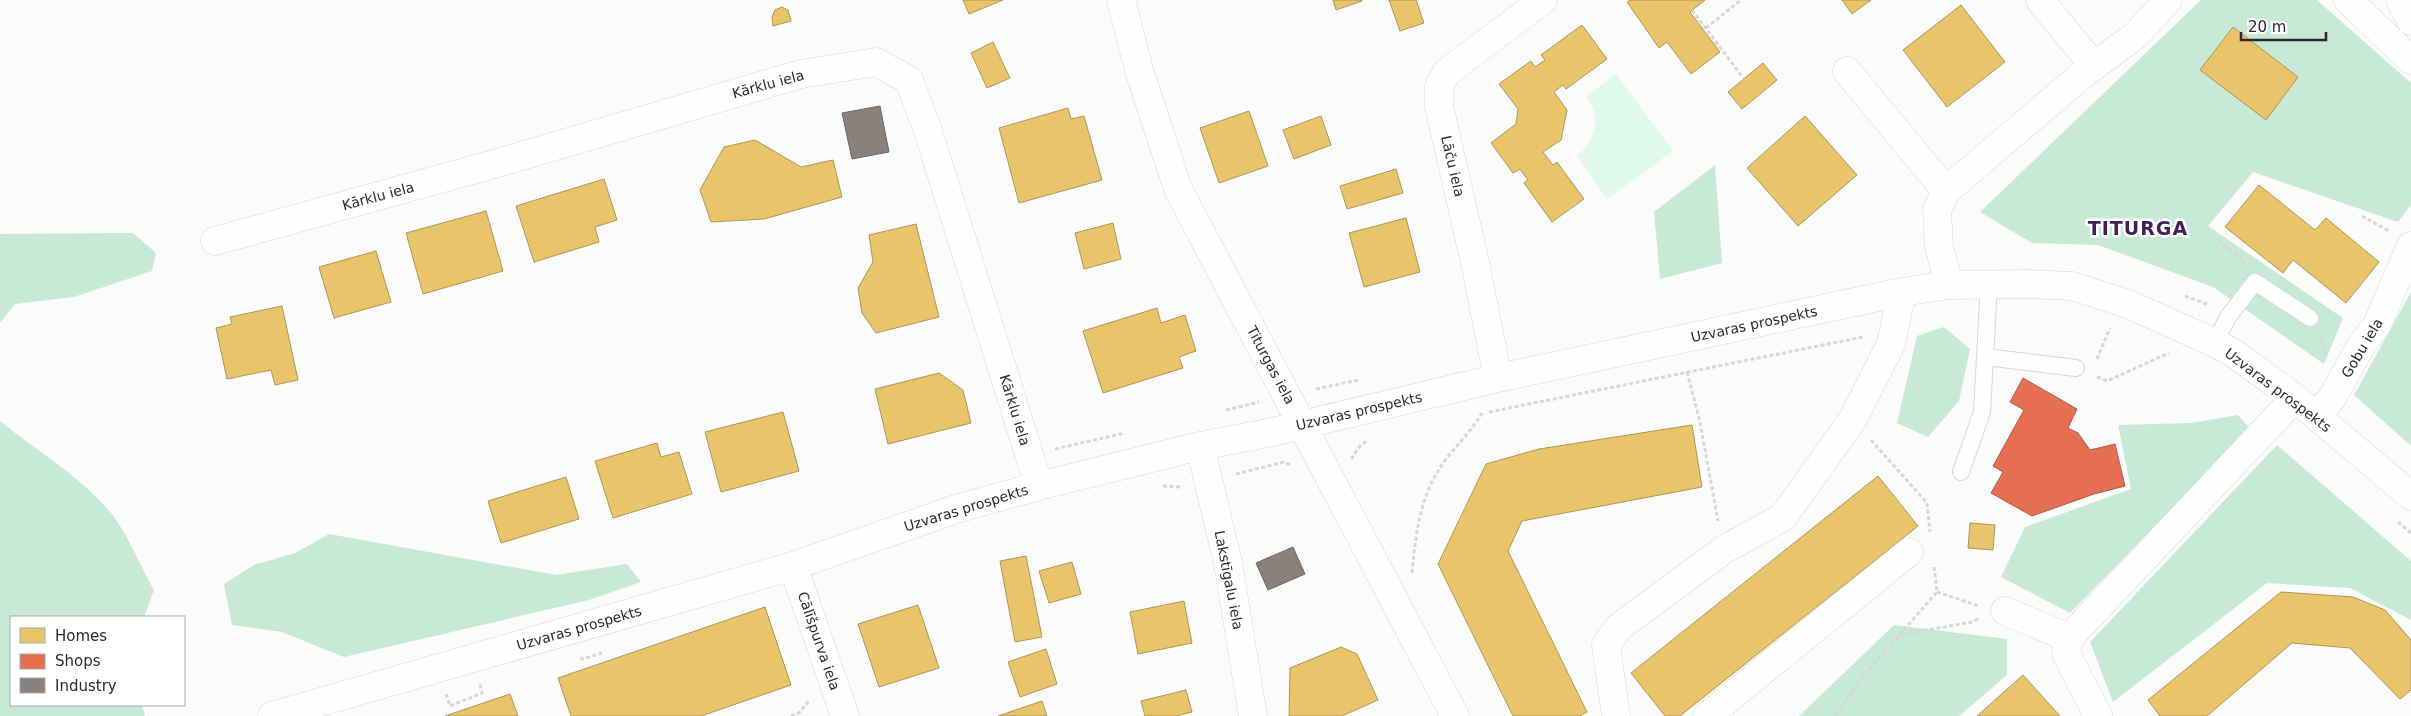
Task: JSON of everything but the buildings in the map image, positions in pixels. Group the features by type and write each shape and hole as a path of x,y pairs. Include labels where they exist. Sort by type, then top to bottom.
{"street":[{"name":"Titurgas iela","path":"1121,0 1138,70 1178,189 1456,716"},
{"name":"Lāču iela","path":"1498,378 1476,267 1439,106 1439,86 1447,72 1543,0"},
{"path":"2040,0 2094,66"},
{"path":"1949,285 1939,246 1937,210 1946,191 2094,66 2136,35 2168,0"},
{"path":"2348,0 2411,60"},
{"path":"2400,0 2411,21"},
{"name":"Kārklu iela","path":"215,241 487,166 801,74 876,62 909,80 928,131 1039,486"},
{"path":"1846,71 1946,191"},
{"name":"Gobu iela","path":"2316,416 2332,398 2361,346 2377,326 2411,246"},
{"name":"Uzvaras prospekts","path":"272,716 794,566 956,509 1039,486 1200,446 1498,378 1902,292 1949,285 2072,286 2128,304 2215,343 2295,398 2411,496"},
{"path":"1616,716 1606,645 1619,627 1725,549 1783,518 1853,419 1891,344 1897,324 1902,292"},
{"path":"2098,716 2066,653 2069,638 2295,398"},
{"name":"Lakstīgalu iela","path":"1200,446 1228,563 1253,716"},
{"path":"1707,716 1909,552"},
{"name":"Cālīšpurva iela","path":"794,566 844,716"},
{"path":"1999,611 2069,638"}],"lane":[{"path":"2215,343 2228,317 2255,282 2310,318"},
{"path":"1961,472 1982,412 1989,284"},
{"path":"1986,358 2083,371"}],"path":[{"path":"1706,28 1741,0"},
{"path":"1692,10 1744,79"},
{"path":"2218,241 2242,258 2255,282"},
{"path":"2310,318 2322,335 2326,362"},
{"path":"1472,415 1870,336 1897,324"},
{"path":"2104,324 2111,326 2083,371 2107,381 2176,349"},
{"path":"1687,372 1700,422 1710,487 1725,549"},
{"path":"1412,573 1424,494 1445,460 1482,413"},
{"path":"1209,480 1284,462 1300,472 1352,457 1361,445 1370,438"},
{"path":"1352,457 1356,465"},
{"path":"2396,521 2411,534"},
{"path":"1407,561 1417,582"},
{"path":"1937,592 1999,611"},
{"path":"1898,635 1972,622 1999,611"},
{"path":"579,652 582,659 611,650"},
{"path":"444,688 450,706 482,693 480,680"},
{"path":"791,716 799,713 809,703 810,696"}],"green space":[{"path":"2201,0 2317,0 2411,83 2411,205 2398,222 2253,172 2208,226 2343,318 2324,364 2213,287 2098,245 2032,243 1980,212"},
{"path":"1616,74 1673,151 1607,199 1577,156 1589,143 1595,129 1594,113 1586,97"},
{"path":"1715,165 1722,263 1660,279 1654,212"},
{"path":"133,233 156,253 152,271 74,297 15,304 0,323 0,234"},
{"path":"2411,292 2411,446 2354,395"},
{"path":"1944,327 1970,349 1959,401 1928,437 1897,423 1917,336"},
{"path":"2238,415 2250,429 2070,613 2001,577 2025,527 2131,489 2118,425 2191,423"},
{"path":"0,421 72,475 99,499 117,521 154,590 144,616 10,616 10,706 142,706 145,716 0,716"},
{"path":"2277,445 2411,561 2411,620 2350,588 2267,583 2113,702 2090,642"},
{"path":"329,534 556,575 627,564 641,582 589,600 344,657 282,632 232,625 224,584 254,565 295,553"},
{"path":"1894,625 2007,639 2007,675 1959,716 1799,716"}],"district":[{"name":"TITURGA","path":"2138,228"}]}
